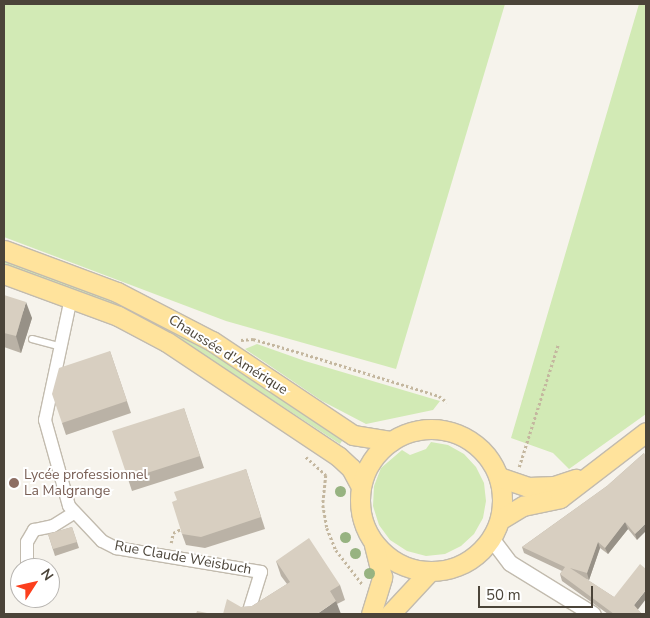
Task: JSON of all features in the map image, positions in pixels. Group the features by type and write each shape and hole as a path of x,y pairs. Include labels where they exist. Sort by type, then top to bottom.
{"main road":[{"name":"Chaussée d'Amérique","path":"4,250 58,268 144,304 212,341 353,435 392,441"},
{"name":"Chaussée d'Amérique","path":"4,274 118,316 167,342 338,456 351,468 361,487"},
{"path":"370,614 382,577 374,543 360,510 361,487 370,463 392,441 420,430 451,432 480,448 499,476 503,497 501,518 492,538 471,560 449,570 429,572 395,562 374,543"},
{"path":"501,518 523,506 560,498 646,432"},
{"path":"499,476 528,487 554,486 597,468"},
{"path":"390,614 429,572"}],"street":[{"name":"Rue Claude Weisbuch","path":"71,298 45,420 74,513 102,541 116,548 261,572 248,614"},
{"path":"27,558 27,542 34,530 54,526 74,513"},
{"path":"492,538 510,563 593,614"}],"lane":[{"path":"32,338 60,347"}],"path":[{"path":"237,340 253,339 301,353 439,396 447,402"},
{"path":"518,472 558,345"},
{"path":"305,456 326,475 323,505 327,528 336,550 366,588"},
{"path":"168,557 173,533 186,527"}],"green space":[{"path":"4,4 505,4 396,369 226,321 4,237"},
{"path":"639,4 646,4 646,414 569,469 553,453 511,438"},
{"path":"4,259 80,285 145,314 207,349 344,438 340,444 204,355 143,321 4,267"},
{"path":"257,344 305,361 440,401 433,410 366,424 322,401 245,349"},
{"path":"431,442 448,445 464,454 476,467 484,483 486,501 483,518 474,534 461,546 445,554 426,556 407,551 390,540 379,525 373,506 374,486 381,468 402,450 410,455 426,449"}],"building":[{"path":"4,295 26,302 16,336 4,333"},
{"path":"110,351 127,401 62,423 52,394 59,368"},
{"path":"184,408 200,456 128,479 112,431"},
{"path":"644,453 646,456 646,523 635,534 625,522 605,548 598,542 587,573 570,568 614,597 640,564 646,569 646,590 634,605 642,614 614,614 560,574 565,567 522,547 607,486"},
{"path":"246,469 261,517 201,537 182,534 172,502 177,500 174,492"},
{"path":"72,527 77,542 53,549 48,534"},
{"path":"309,538 340,585 330,591 336,601 317,614 223,614 227,599 241,607 252,606 290,582 276,561"},
{"path":"197,611 212,614 196,614"}],"place":[{"name":"Lycée professionnel La Malgrange","path":"14,483"}]}
